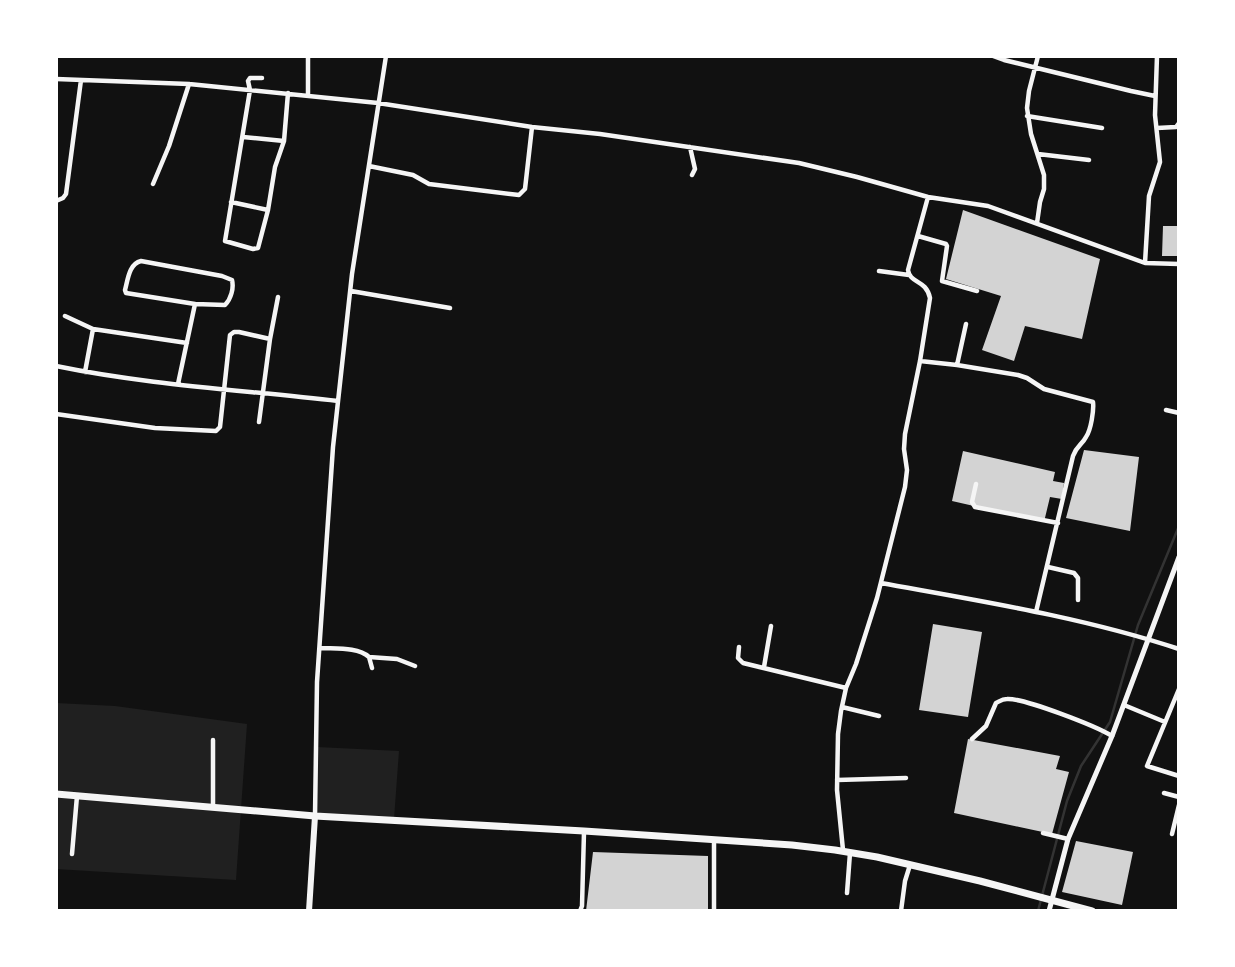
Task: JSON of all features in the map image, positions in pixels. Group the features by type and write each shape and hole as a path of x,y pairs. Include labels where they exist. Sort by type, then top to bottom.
{"main road":[{"path":"56,794 315,816 792,845 910,864 1092,911"},
{"path":"309,911 315,816"}],"street":[{"path":"308,56 308,95"},
{"path":"315,816 317,682 333,447 351,291 386,56"},
{"path":"993,56 1155,96"},
{"path":"1037,223 1045,180 1027,116 1029,91 1038,56"},
{"path":"1145,262 1149,196 1160,162 1155,115 1157,56"},
{"path":"262,78 250,78 248,81 250,90 225,241 253,249 260,244 275,167 284,141 288,93"},
{"path":"56,79 188,84 308,95 799,163 928,197 988,206 1145,262 1179,264"},
{"path":"56,201 66,194 81,80"},
{"path":"153,184 169,146 188,84"},
{"path":"1027,116 1102,128"},
{"path":"1157,128 1176,127 1179,123"},
{"path":"369,166 413,176 429,184 519,195 525,189 532,127"},
{"path":"243,136 284,141"},
{"path":"690,147 695,169 692,175"},
{"path":"1038,154 1089,160"},
{"path":"909,275 908,270 928,197"},
{"path":"231,202 268,210"},
{"path":"918,236 946,244 942,281 977,291"},
{"path":"141,261 232,280 233,285 225,305 195,304 126,293 132,267 141,261"},
{"path":"847,893 846,852 837,780 838,734 846,688 856,664 880,583 905,487 905,434 930,298 927,289 909,275 879,271"},
{"path":"351,291 450,308"},
{"path":"259,422 278,297"},
{"path":"178,384 195,304"},
{"path":"65,316 93,329 187,343"},
{"path":"957,365 966,324"},
{"path":"85,372 93,329"},
{"path":"56,414 155,428 216,431 220,427 230,335 239,332 270,339"},
{"path":"920,361 1018,375 1044,388 1093,402 1094,409 1086,437 1073,456 1036,612"},
{"path":"56,366 178,384 338,401"},
{"path":"1166,410 1179,413"},
{"path":"976,484 972,502 975,507 1058,523"},
{"path":"1049,911 1049,899 1065,839 1124,705 1145,638 1179,557"},
{"path":"1048,567 1074,573 1078,578 1078,600"},
{"path":"880,583 1036,612 1145,638 1179,649"},
{"path":"764,667 771,626"},
{"path":"739,647 738,660 743,663 846,688"},
{"path":"320,648 355,650 369,657 397,659 415,666"},
{"path":"369,657 372,668"},
{"path":"1179,689 1147,766 1179,776"},
{"path":"971,739 986,726 996,703 1006,699 1044,708 1111,734"},
{"path":"1124,705 1165,722"},
{"path":"842,707 879,716"},
{"path":"213,740 213,807"},
{"path":"837,780 906,778"},
{"path":"1164,793 1179,797"},
{"path":"72,854 77,796"},
{"path":"1172,834 1179,805"},
{"path":"580,911 584,831"},
{"path":"1043,833 1065,839"},
{"path":"714,841 714,911"},
{"path":"901,911 910,864"}],"shaded area":[{"path":"56,703 115,706 247,724 236,880 56,869"},
{"path":"317,747 399,751 394,819 315,814"}],"building":[{"path":"963,210 1100,259 1082,339 1025,326 1014,361 982,350 1001,296 946,279"},
{"path":"1163,226 1179,226 1179,256 1162,256"},
{"path":"1084,450 1139,457 1130,531 1066,518"},
{"path":"963,451 1055,472 1053,481 1064,483 1062,499 1050,497 1044,522 952,501"},
{"path":"933,624 982,632 968,717 919,710"},
{"path":"968,739 1060,756 1056,769 1069,772 1052,834 954,813"},
{"path":"1076,841 1133,852 1122,905 1062,892"},
{"path":"593,852 708,856 708,911 586,911"}],"waterway":[{"path":"1038,911 1067,801 1081,766 1110,722 1138,625 1179,526"}]}
